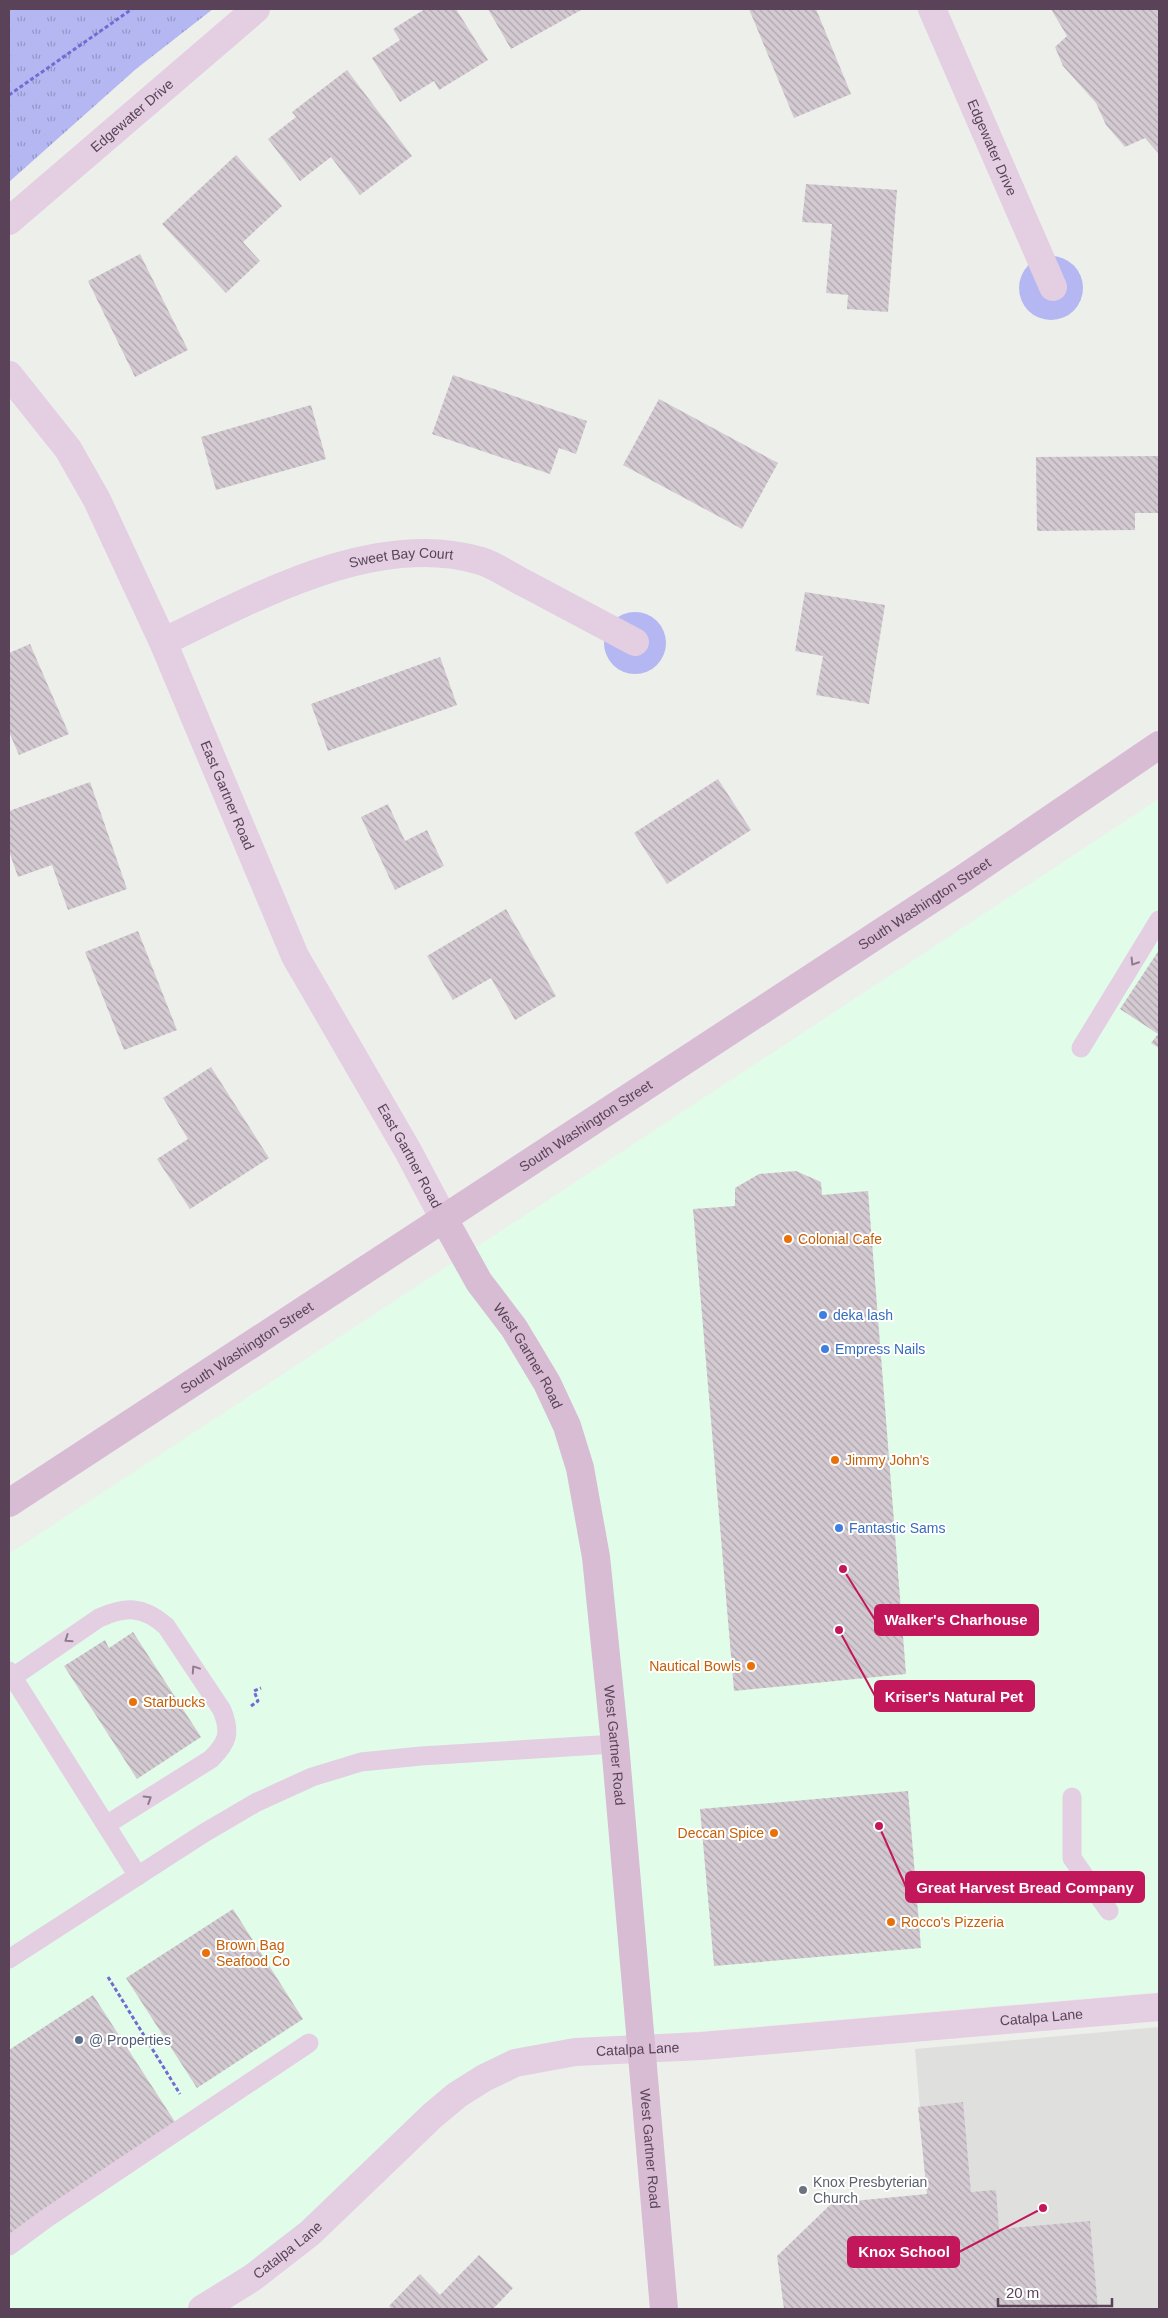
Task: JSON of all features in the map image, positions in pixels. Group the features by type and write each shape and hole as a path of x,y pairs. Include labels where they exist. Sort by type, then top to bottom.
{"main road":[{"name":"South Washington Street","path":"9,1503 964,878 1159,745"},
{"name":"West Gartner Road","path":"444,1219 479,1282 514,1328 548,1383 567,1426 580,1468 596,1557 615,1744 664,2309"}],"street":[{"name":"Edgewater Drive","path":"9,221 256,9"},
{"name":"Edgewater Drive","path":"932,9 1052,287"},
{"name":"East Gartner Road","path":"9,375 68,449 97,500 163,642 295,956 408,1151 444,1219"},
{"name":"Sweet Bay Court","path":"163,642 249,600 300,579 341,566 407,552 443,553 482,561 635,642"},
{"name":"Catalpa Lane","path":"202,2309 252,2278 310,2234 432,2116 457,2095 484,2078 515,2063 569,2053 702,2046 1159,2007"}],"lane":[{"path":"1081,1048 1159,920"},
{"path":"106,1825 211,1759 221,1748 228,1734 222,1710 166,1626 155,1616 129,1609 112,1612 99,1618 11,1674 138,1876"},
{"path":"9,1959 204,1833 257,1802 312,1777 361,1762 421,1756 615,1744"},
{"path":"1072,1797 1072,1858 1109,1911"},
{"path":"9,2246 56,2212 310,2043"}],"path":[{"path":"9,95 132,9"},
{"path":"108,1977 180,2093"}],"shaded area":[{"path":"1159,799 1159,1992 621,2038 526,2051 263,2258 184,2309 9,2309 9,1554"},
{"path":"1159,2027 1159,2309 937,2309 915,2049"}],"green space":[{"path":"9,9 213,9 136,69 9,182"},
{"path":"1045,256 1057,256 1074,265 1081,276 1083,288 1081,300 1074,311 1057,320 1045,320 1033,315 1024,306 1019,294 1019,282 1024,270 1033,261"},
{"path":"635,612 647,614 657,621 664,631 666,643 664,655 657,665 647,672 635,674 623,672 613,665 606,655 604,643 606,631 613,621 623,614"}],"building":[{"path":"425,9 456,9 488,60 439,90 434,81 400,102 372,58 400,40 393,29"},
{"path":"488,9 583,9 511,49"},
{"path":"749,9 816,9 851,94 794,118"},
{"path":"1051,9 1159,9 1159,154 1145,138 1125,147 1106,125 1096,103 1063,66 1055,47 1067,36"},
{"path":"347,70 412,156 360,195 331,157 300,181 268,139 296,117 292,112"},
{"path":"236,155 282,206 243,242 260,261 226,293 162,224"},
{"path":"806,184 897,190 888,312 847,309 848,295 826,293 832,224 802,222"},
{"path":"140,254 188,350 135,377 88,281"},
{"path":"453,375 587,421 576,454 559,448 550,474 432,434"},
{"path":"659,399 778,463 742,529 623,465"},
{"path":"311,405 326,459 216,490 201,437"},
{"path":"1159,456 1159,513 1135,513 1135,530 1037,531 1036,457"},
{"path":"805,592 885,605 869,704 816,695 823,656 795,651"},
{"path":"30,644 69,734 19,755 9,732 9,653"},
{"path":"440,657 457,705 328,751 311,704"},
{"path":"718,779 751,830 667,884 634,833"},
{"path":"90,782 127,889 68,910 52,865 18,877 9,851 9,811"},
{"path":"388,804 405,841 427,830 444,866 395,890 361,817"},
{"path":"506,909 556,996 515,1020 491,978 453,1000 427,956"},
{"path":"138,931 177,1030 124,1050 85,952"},
{"path":"1159,950 1159,1048 1151,1043 1158,1034 1120,1009"},
{"path":"211,1067 269,1158 190,1209 157,1159 188,1139 163,1098"},
{"path":"796,1171 821,1182 822,1195 868,1191 906,1674 734,1691 693,1209 735,1206 735,1188 759,1174"},
{"name":"Starbucks","path":"133,1632 201,1737 137,1779 64,1666 105,1640 109,1648"},
{"path":"908,1791 921,1948 714,1966 700,1809"},
{"path":"233,1909 303,2019 197,2088 126,1978"},
{"path":"93,1995 177,2125 9,2235 9,2050"},
{"path":"963,2102 971,2192 996,2190 999,2229 1090,2221 1098,2309 784,2309 777,2256 832,2203 927,2194 918,2107"},
{"path":"479,2255 513,2288 493,2309 392,2309 389,2306 420,2274 440,2295"}],"place":[{"name":"Colonial Cafe","path":"788,1239"},
{"name":"deka lash","path":"823,1315"},
{"name":"Empress Nails","path":"825,1349"},
{"name":"Jimmy John's","path":"835,1460"},
{"name":"Fantastic Sams","path":"839,1528"},
{"name":"Walker's Charhouse","path":"843,1569"},
{"name":"Kriser's Natural Pet","path":"839,1630"},
{"name":"Nautical Bowls","path":"751,1666"},
{"name":"Starbucks","path":"133,1702"},
{"name":"Great Harvest Bread Company","path":"879,1826"},
{"name":"Deccan Spice","path":"774,1833"},
{"name":"Rocco's Pizzeria","path":"891,1922"},
{"name":"Brown Bag Seafood Co","path":"206,1953"},
{"name":"@ Properties","path":"79,2040"},
{"name":"Knox Presbyterian Church","path":"803,2190"},
{"name":"Knox School","path":"1043,2208"}]}
